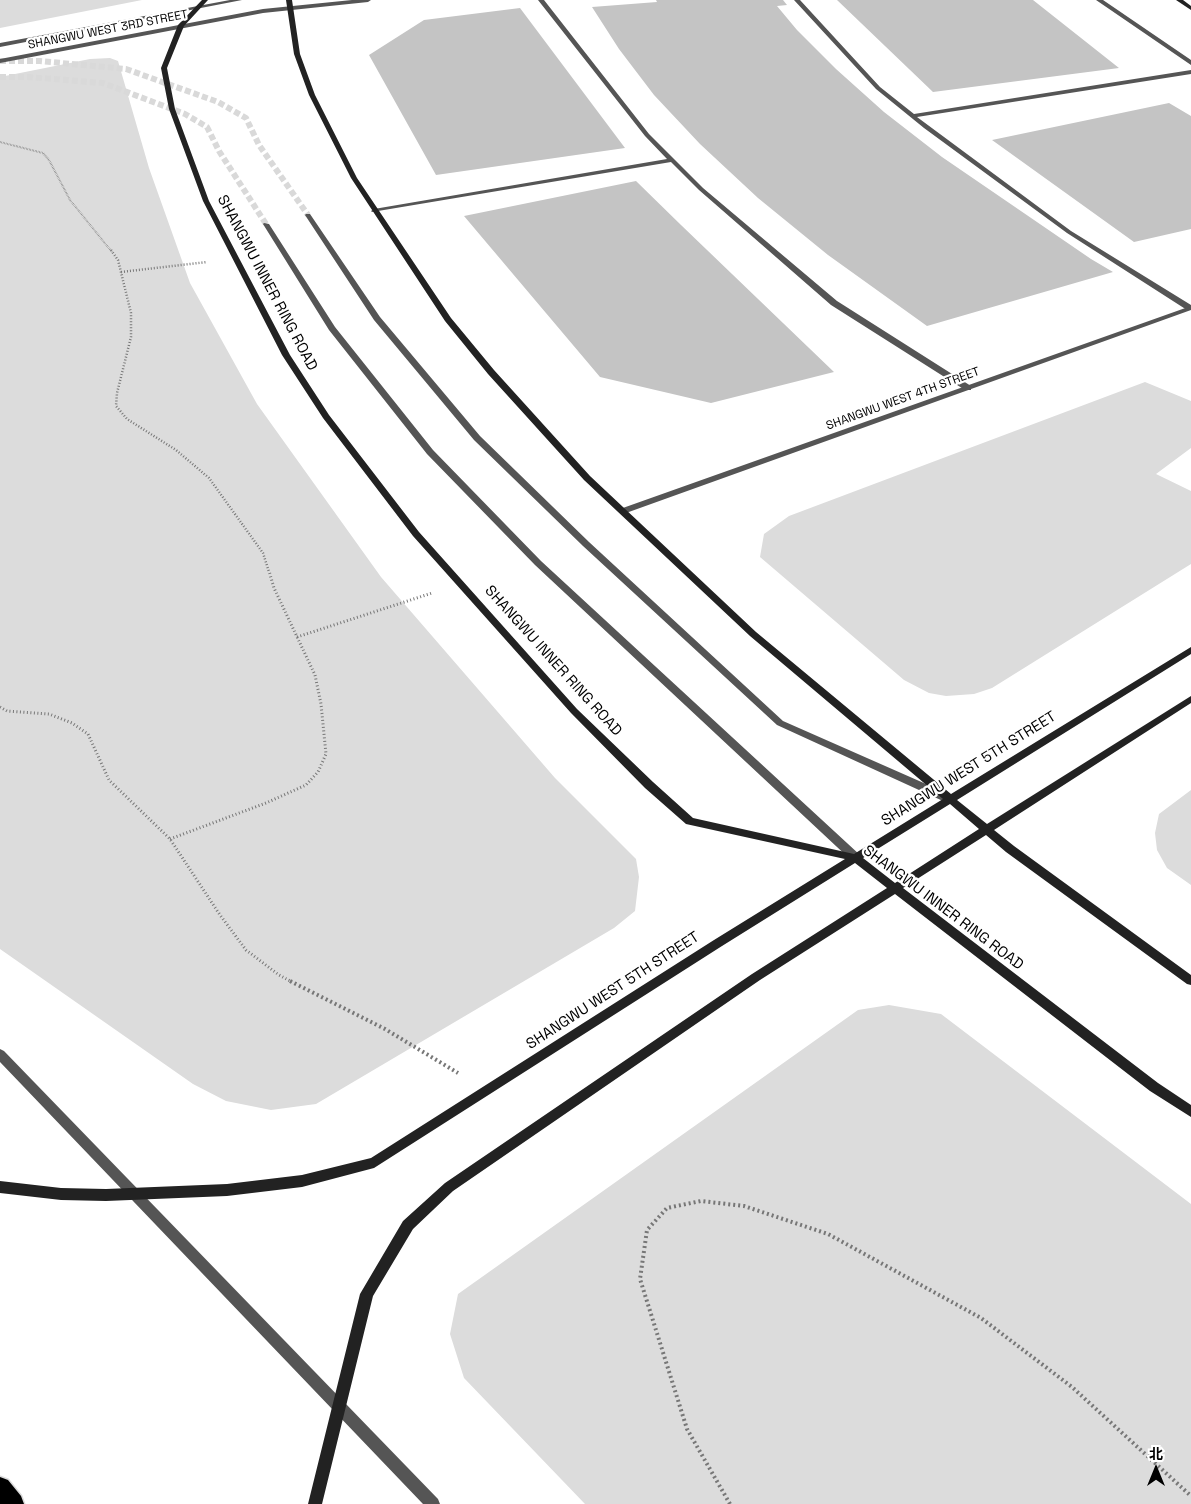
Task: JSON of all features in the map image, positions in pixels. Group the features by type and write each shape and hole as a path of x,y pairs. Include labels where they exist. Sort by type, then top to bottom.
{"highway":[{"path":"0,1488 13,1504"}],"street":[{"name":"SHANGWU INNER RING ROAD","path":"205,0 181,26 164,68 172,108 206,201 286,355 326,416 416,534 574,711 649,785 690,821 856,858 1154,1087 1191,1112"},
{"name":"SHANGWU WEST 3RD STREET","path":"0,45 239,0"},
{"name":"SHANGWU WEST 3RD STREET","path":"0,61 290,4 368,0"},
{"path":"541,0 647,135 701,189 834,303 968,388"},
{"path":"797,0 878,88 912,116 1062,227 1190,308"},
{"path":"1099,0 1191,63"},
{"path":"1178,0 1191,8"},
{"path":"290,4 297,54 312,95 354,178 374,211 448,319 491,372 587,478 752,634 987,830 1191,981"},
{"path":"912,116 1191,72"},
{"path":"374,211 672,160"},
{"path":"308,215 377,318 477,438 586,544 780,723 950,799"},
{"path":"266,224 332,328 430,452 538,563 856,858"},
{"name":"SHANGWU WEST 4TH STREET","path":"623,511 1190,308"},
{"name":"SHANGWU WEST 5TH STREET","path":"0,1187 61,1194 134,1194 227,1190 302,1182 374,1163 856,858 1191,650"},
{"path":"315,1504 367,1294 408,1225 449,1187 756,977 1191,699"},
{"path":"0,1054 433,1504"}],"path":[{"path":"0,142 43,153 49,160 70,200 118,260 131,313 131,337 117,393 116,406 127,419 176,450 209,478 263,553 274,588 315,675 321,704 326,754 318,772 306,785 266,803 170,839"},
{"path":"121,272 235,259"},
{"path":"297,637 462,584"},
{"path":"0,707 7,712 49,714 72,723 88,734 109,780 170,839 220,915 246,950 279,975 385,1029 486,1091"},
{"path":"730,1504 687,1429 640,1279 647,1230 667,1208 701,1201 744,1206 828,1234 980,1318 1072,1387 1191,1496"}],"shaded area":[{"path":"0,0 142,0 0,28"},
{"path":"110,58 118,61 149,168 190,283 257,404 381,577 555,778 636,859 639,877 635,911 614,928 316,1104 271,1110 226,1101 193,1084 0,949 0,77 90,59"},
{"path":"1145,382 1191,401 1191,448 1156,474 1191,491 1191,564 992,688 974,694 946,696 929,693 904,680 760,557 764,534 789,516"},
{"path":"1191,790 1191,885 1167,868 1157,850 1155,833 1159,814"},
{"path":"889,1005 941,1014 1191,1204 1191,1504 585,1504 464,1378 450,1334 458,1294 858,1010"}],"building":[{"path":"656,0 783,0 787,5 777,6 797,30 836,69 884,112 942,157 1113,272 927,326 828,255 758,198 700,144 654,95 619,49 592,7 657,2"},
{"path":"837,0 1033,0 1119,68 933,92"},
{"path":"520,8 625,148 436,175 369,55 424,20"},
{"path":"1169,103 1191,116 1191,229 1134,242 992,140"},
{"path":"636,181 834,372 711,403 600,377 464,216"}],"tunnel":[{"path":"0,61 40,61 126,69 218,102 246,118 259,145 308,215"},
{"path":"0,77 28,77 103,83 185,114 207,127 219,151 266,224"}]}
